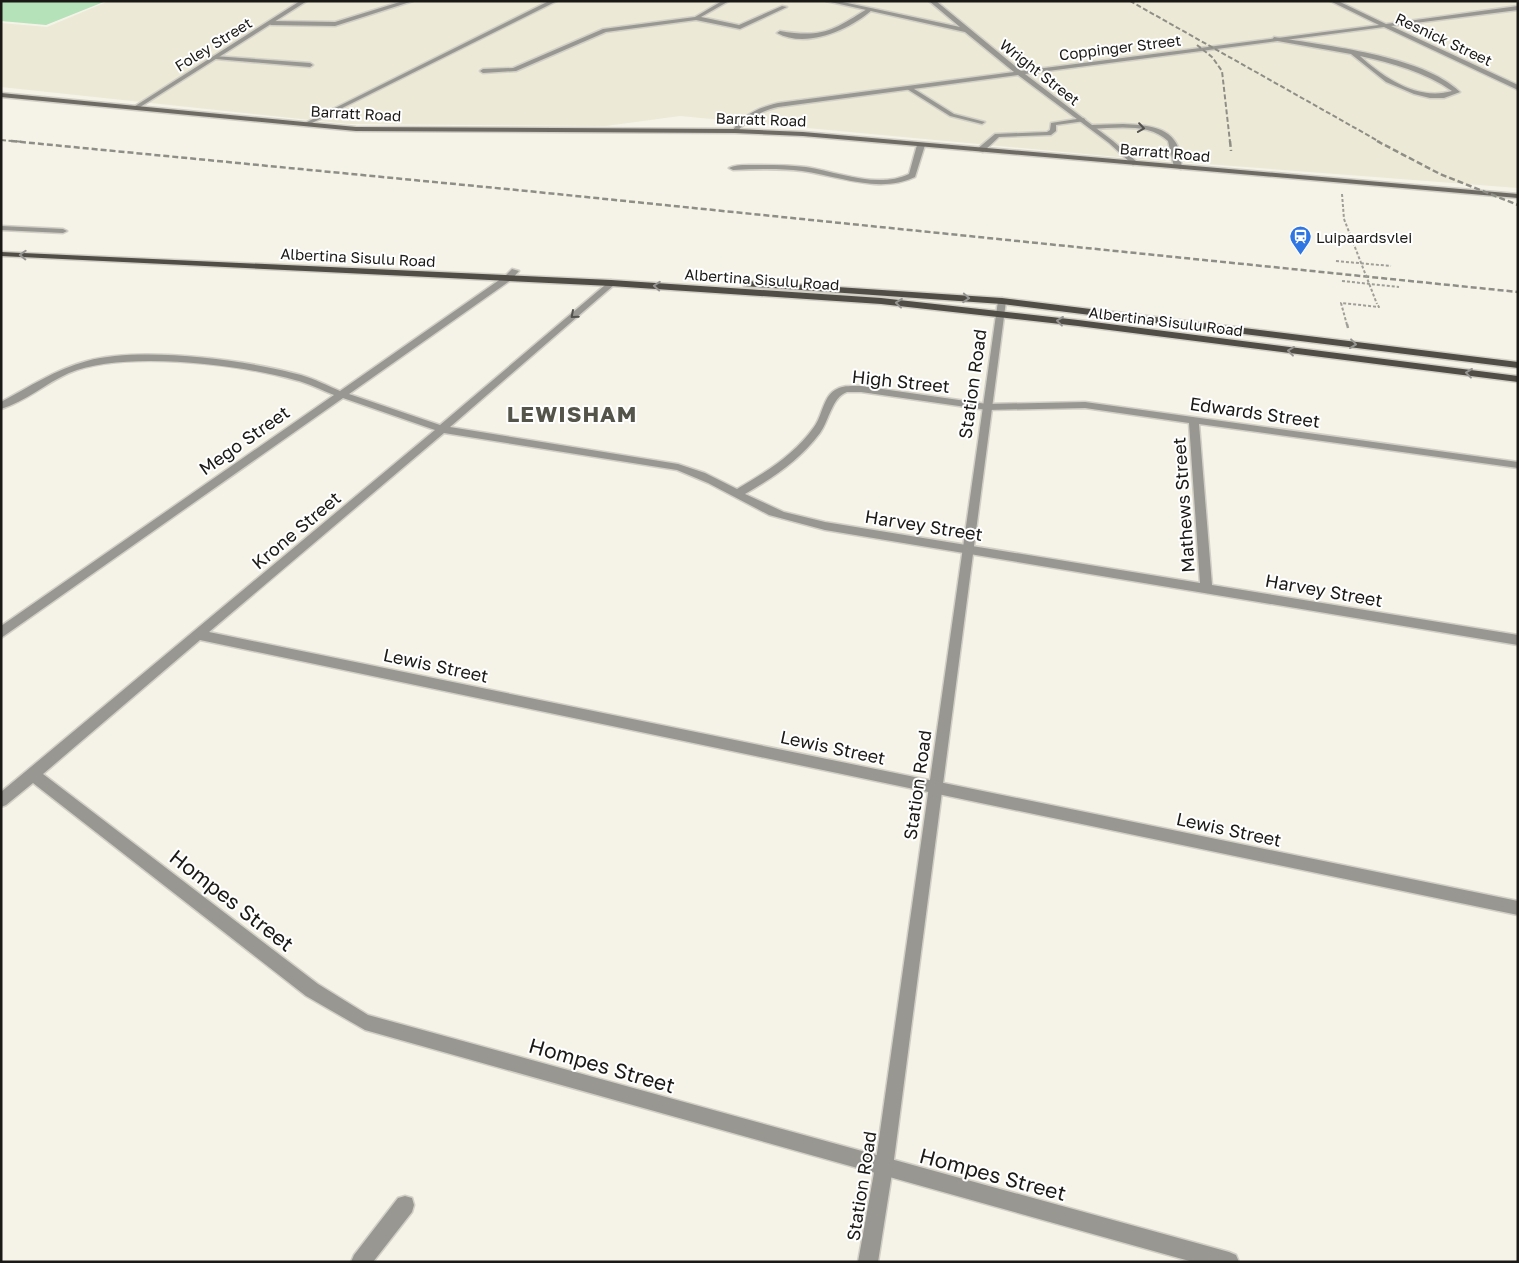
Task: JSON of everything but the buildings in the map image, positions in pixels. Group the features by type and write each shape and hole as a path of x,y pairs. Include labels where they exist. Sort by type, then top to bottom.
{"main road":[{"name":"Barratt Road","path":"1,95 377,129 735,131 803,134 1518,196"},
{"name":"Albertina Sisulu Road","path":"1,246 511,274 611,283 1001,307 1324,355 1518,379"},
{"name":"Albertina Sisulu Road","path":"1,254 511,274 618,276 1001,307 1321,340 1518,365"},
{"path":"1321,340 1324,355"}],"street":[{"name":"Foley Street","path":"135,108 304,1"},
{"path":"271,23 335,24 410,1"},
{"path":"306,124 554,1"},
{"path":"696,18 726,1"},
{"path":"829,1 968,31"},
{"name":"Wright Street","path":"932,1 1019,73 1092,127 1133,163"},
{"name":"Resnick Street","path":"1332,1 1518,88"},
{"path":"483,71 514,70 605,30 696,18 740,27 784,7"},
{"name":"Coppinger Street","path":"735,131 748,116 771,107 1518,8"},
{"path":"780,32 804,38 824,36 869,10"},
{"path":"1274,40 1354,54 1416,69 1447,83 1457,92 1438,96 1414,92 1384,78 1354,54"},
{"path":"216,58 310,66"},
{"path":"909,88 952,115 982,122"},
{"path":"980,150 993,137 1003,134 1049,134 1053,131 1052,124 1083,120"},
{"path":"1092,127 1119,126 1158,131 1168,136 1172,142 1178,167"},
{"path":"993,129 1003,134"},
{"path":"733,168 795,168 886,182 900,181 912,175 921,145"},
{"path":"1,228 62,231"},
{"name":"Mego Street","path":"1,633 511,274"},
{"name":"Krone Street","path":"1,800 199,635 611,283"},
{"name":"Station Road","path":"868,1262 884,1167 1001,307"},
{"name":"Harvey Street","path":"1,406 65,371 90,363 116,359 152,358 242,366 300,378 340,394 442,428 678,467 697,472 785,517 825,526 1518,640"},
{"name":"High Street","path":"738,494 776,471 808,442 821,425 834,396 846,389 861,389 987,407"},
{"name":"Edwards Street","path":"987,407 1086,405 1518,465"},
{"name":"Mathews Street","path":"1194,419 1206,588"},
{"name":"Lewis Street","path":"199,635 1518,908"},
{"name":"Hompes Street","path":"32,774 312,990 365,1022 1229,1262"},
{"path":"361,1262 405,1206"}],"path":[{"path":"1342,181 1344,219 1379,307 1342,303 1352,344"},
{"path":"1336,261 1391,266"},
{"path":"1342,282 1399,287"}],"shaded area":[{"path":"109,1 1518,1 1518,188 1128,158 680,116 606,126 348,124 1,87 1,23 47,27"}],"green space":[{"path":"1,1 106,1 46,25 1,21"}],"railway":[{"path":"1130,1 1380,142"},
{"path":"1197,45 1212,57 1222,71 1230,142"},
{"path":"1,140 24,142"},
{"path":"11,141 527,191 1518,292"},
{"path":"1230,141 1231,151"},
{"path":"1377,141 1440,174 1518,205"}],"place":[{"name":"Luipaardsvlei","path":"1300,256"}],"district":[{"name":"LEWISHAM","path":"572,413"}]}
